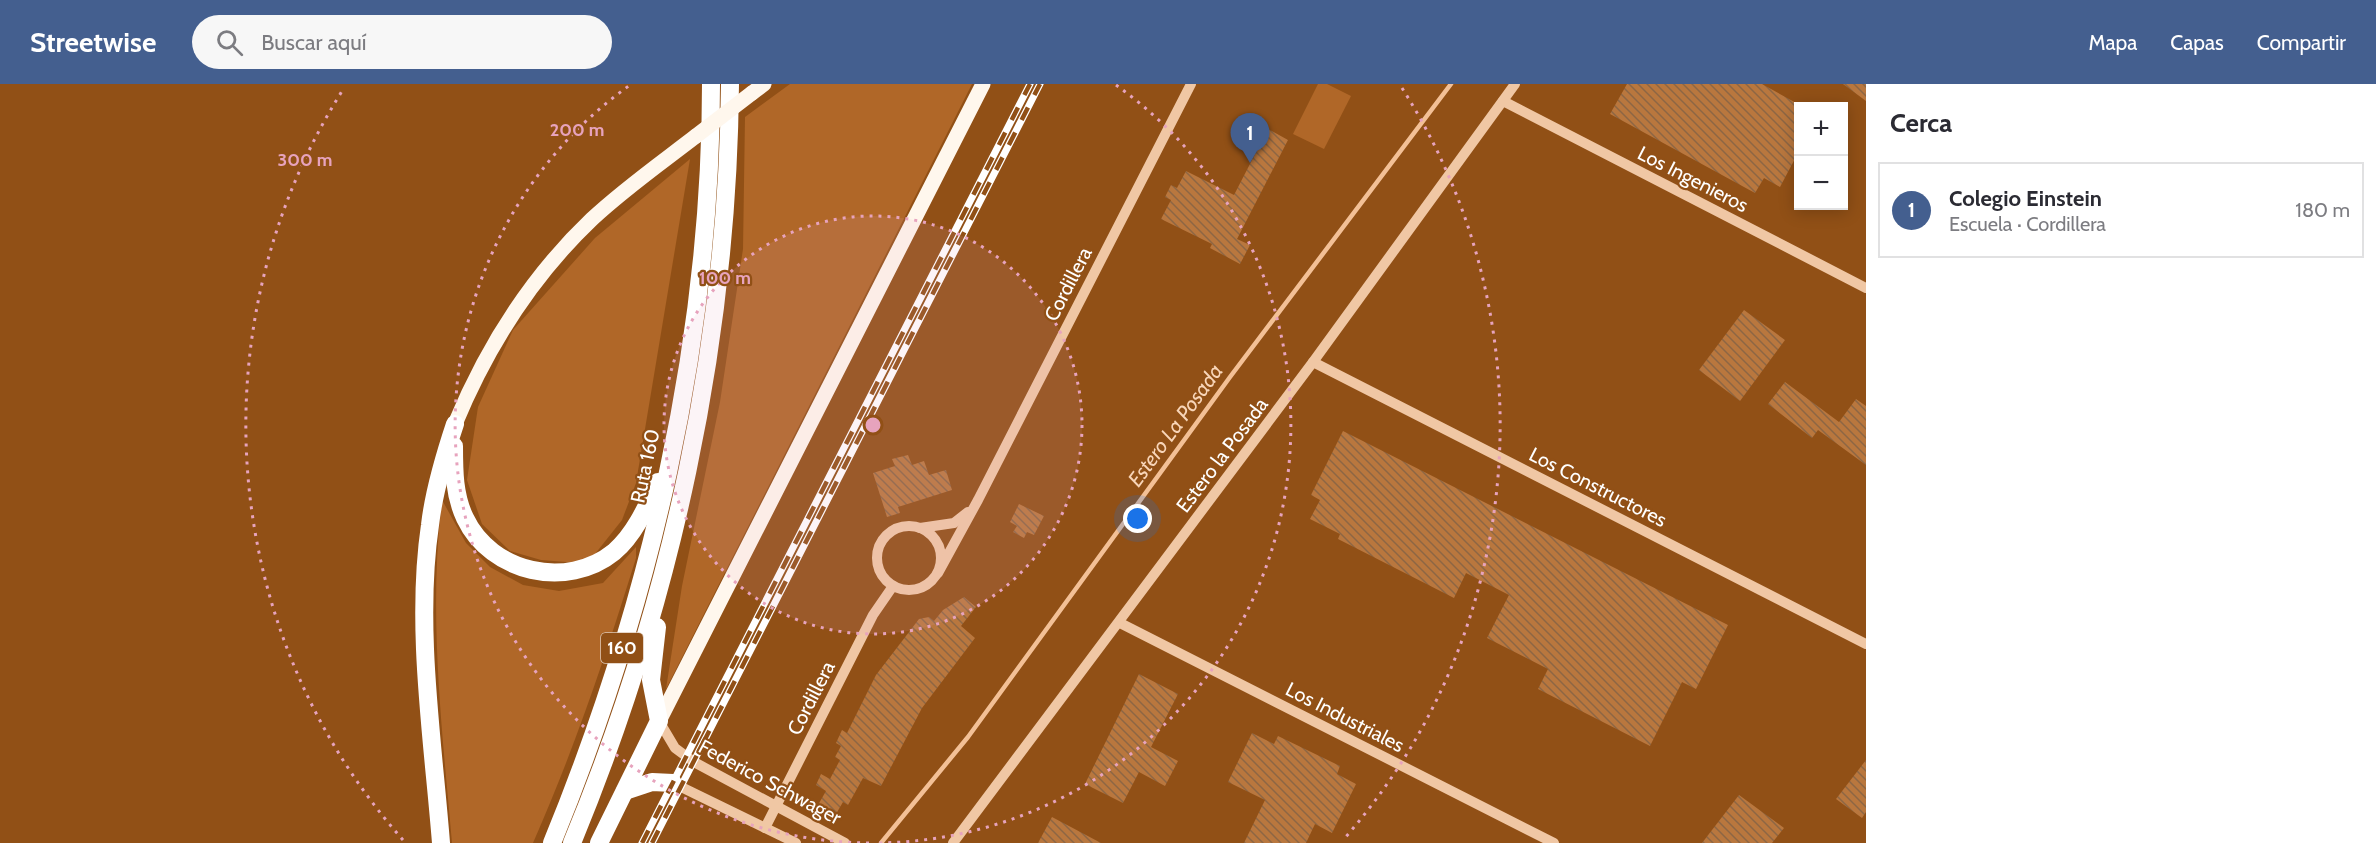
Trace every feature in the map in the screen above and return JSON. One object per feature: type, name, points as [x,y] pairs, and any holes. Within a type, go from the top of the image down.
[{"type":"highway","name":"Ruta 160","points":[[552,843],[590,746],[627,632],[648,555],[672,447],[700,263],[709,155],[711,84]]},
{"type":"highway","name":"160","points":[[572,843],[625,700],[662,575],[692,447],[710,341],[723,223],[730,84]]},
{"type":"highway","points":[[455,424],[454,482],[460,506],[472,531],[490,550],[512,564],[550,573],[587,567],[607,557],[625,541],[653,493],[672,447]]},
{"type":"highway","points":[[441,843],[426,642],[425,584],[433,502],[455,424]]},
{"type":"highway","points":[[598,843],[659,721],[651,680],[662,575]]},
{"type":"highway","points":[[625,790],[652,782],[673,783]]},
{"type":"main road","points":[[659,721],[983,84]]},
{"type":"main road","points":[[455,424],[492,348],[521,302],[555,258],[612,201],[758,88]]},
{"type":"street","name":"Cordillera","points":[[978,500],[963,518],[954,523],[920,528],[899,528],[890,532],[878,549],[879,570],[893,586],[913,590],[923,588],[938,573],[978,500],[1191,84]]},
{"type":"street","name":"Estero la Posada","points":[[952,843],[1120,623],[1515,84]]},
{"type":"street","name":"Los Ingenieros","points":[[1503,101],[1866,288]]},
{"type":"street","name":"Los Constructores","points":[[1313,362],[1866,644]]},
{"type":"street","points":[[920,528],[937,542],[941,552],[938,573]]},
{"type":"street","name":"Cordillera","points":[[765,828],[873,615],[893,586]]},
{"type":"street","name":"Los Industriales","points":[[1120,623],[1554,843]]},
{"type":"street","name":"Federico Schwager","points":[[659,721],[669,740],[682,754],[846,843]]},
{"type":"street","points":[[673,783],[796,843]]},
{"type":"shaded area","points":[[790,84],[972,84],[666,689],[682,586],[720,402],[743,249],[745,117]]},
{"type":"shaded area","points":[[1318,84],[1327,84],[1351,96],[1324,149],[1293,134]]},
{"type":"shaded area","points":[[690,159],[636,483],[622,520],[595,554],[579,563],[541,560],[510,551],[482,524],[467,480],[478,407],[513,330],[595,238]]},
{"type":"shaded area","points":[[442,500],[466,543],[490,567],[523,585],[559,591],[603,583],[636,547],[636,558],[589,702],[533,843],[452,843],[436,628],[438,543]]},
{"type":"building","points":[[1627,84],[1762,84],[1794,102],[1794,161],[1780,187],[1764,178],[1755,193],[1610,114]]},
{"type":"building","points":[[1843,84],[1866,84],[1866,101]]},
{"type":"building","points":[[1268,129],[1288,140],[1237,239],[1250,245],[1240,264],[1210,248],[1212,244],[1161,219],[1171,200],[1165,197],[1171,185],[1177,188],[1186,171],[1234,195]]},
{"type":"building","points":[[1744,310],[1785,340],[1740,401],[1699,370]]},
{"type":"building","points":[[1785,382],[1839,422],[1856,399],[1866,406],[1866,465],[1818,430],[1812,438],[1768,404]]},
{"type":"building","points":[[1343,431],[1728,625],[1696,689],[1682,682],[1650,746],[1538,689],[1548,669],[1487,638],[1509,595],[1466,573],[1454,598],[1338,539],[1340,534],[1310,519],[1320,500],[1311,495]]},
{"type":"building","points":[[908,455],[912,465],[924,461],[929,475],[946,470],[952,490],[898,507],[900,513],[887,517],[873,473],[895,466],[892,459]]},
{"type":"building","points":[[1019,504],[1044,516],[1034,535],[1027,532],[1024,538],[1013,532],[1017,526],[1010,522]]},
{"type":"building","points":[[964,597],[976,607],[961,626],[975,638],[922,708],[881,786],[863,778],[848,805],[843,802],[836,814],[818,805],[826,791],[816,785],[821,774],[830,779],[840,760],[835,757],[841,746],[836,743],[842,730],[847,733],[876,675],[919,619],[929,617],[934,621],[943,610]]},
{"type":"building","points":[[1139,674],[1178,694],[1151,747],[1178,761],[1165,786],[1139,772],[1123,803],[1085,784]]},
{"type":"building","points":[[1252,733],[1274,744],[1278,736],[1340,766],[1337,774],[1356,784],[1332,833],[1315,824],[1306,843],[1244,843],[1265,800],[1228,782]]},
{"type":"building","points":[[1866,760],[1866,812],[1862,818],[1836,799]]},
{"type":"building","points":[[1739,795],[1784,828],[1772,843],[1702,843]]},
{"type":"building","points":[[1052,817],[1101,843],[1038,843]]},
{"type":"waterway","name":"Estero La Posada","points":[[881,843],[968,737],[1230,377],[1451,84]]},
{"type":"railway","points":[[642,843],[1030,84]]},
{"type":"railway","points":[[652,843],[1040,84]]},
{"type":"place","name":"Colegio Einstein","points":[[1250,163]]}]
